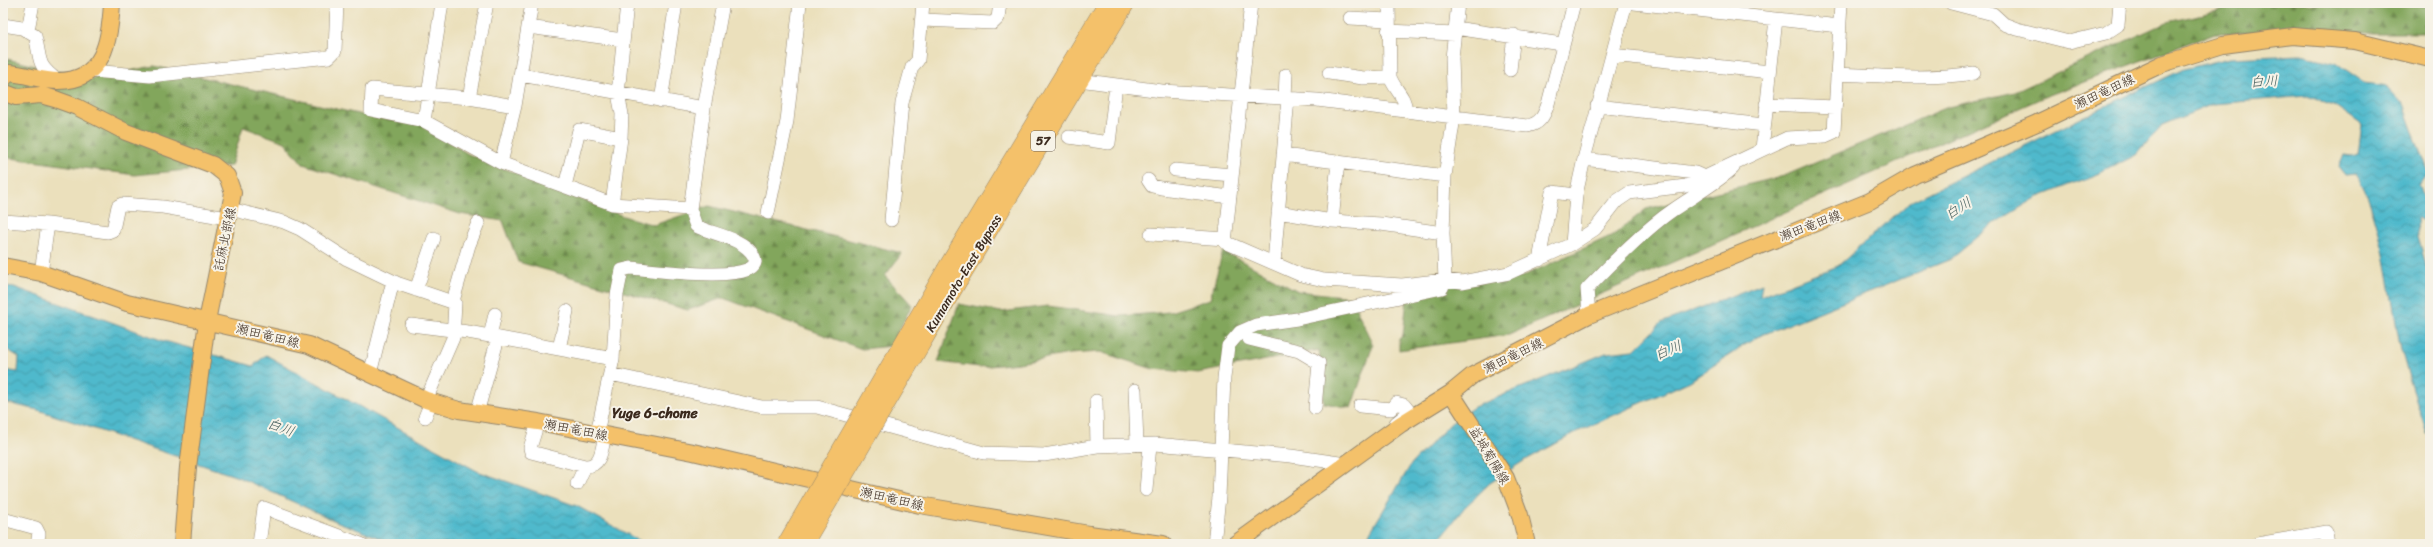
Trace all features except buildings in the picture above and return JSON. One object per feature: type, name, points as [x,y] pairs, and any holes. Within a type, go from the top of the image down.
[{"type":"highway","points":[[953,274],[988,187],[1097,3]]},
{"type":"highway","name":"Kumamoto-East Bypass","points":[[803,544],[953,274],[1108,3]]},
{"type":"highway","name":"Kumamoto-East Bypass","points":[[787,544],[953,274],[1079,80],[1124,3]]},
{"type":"main road","points":[[3,79],[9,73],[18,73],[30,78],[58,81],[82,77],[92,71],[106,44],[112,3]]},
{"type":"main road","name":"瀬田竜田線","points":[[1235,544],[1344,464],[1401,424],[1451,393],[1473,375],[1589,315],[1870,202],[1915,175],[2037,123],[2162,64],[2223,45],[2293,36],[2355,41],[2427,57]]},
{"type":"main road","name":"託麻北部線","points":[[3,92],[16,97],[34,95],[55,99],[77,107],[126,132],[212,165],[223,172],[231,181],[233,193],[205,342],[188,468],[182,544]]},
{"type":"main road","name":"瀬田竜田線","points":[[3,266],[41,273],[127,303],[309,345],[428,401],[478,413],[538,422],[700,453],[920,506],[1088,539],[1163,544]]},
{"type":"main road","name":"益城菊陽線","points":[[1451,393],[1506,478],[1520,515],[1527,544]]},
{"type":"street","points":[[28,30],[33,3]]},
{"type":"street","points":[[92,71],[150,76],[329,57],[335,51],[337,3]]},
{"type":"street","points":[[424,121],[442,3]]},
{"type":"street","points":[[469,98],[487,3]]},
{"type":"street","points":[[501,163],[515,106],[532,3]]},
{"type":"street","points":[[612,204],[621,138],[622,114],[618,94],[627,3]]},
{"type":"street","points":[[661,101],[676,3]]},
{"type":"street","points":[[538,422],[530,448],[531,452],[585,466],[593,466],[597,463],[613,359],[617,296],[622,270],[632,268],[702,274],[744,272],[753,266],[755,262],[753,254],[740,244],[719,234],[696,226],[690,209],[704,108],[723,3]]},
{"type":"street","points":[[768,213],[787,121],[800,3]]},
{"type":"street","points":[[891,220],[902,102],[912,67],[918,60],[923,20],[923,3]]},
{"type":"street","points":[[923,20],[993,23],[998,18],[1000,3]]},
{"type":"street","points":[[1250,3],[1225,242],[1301,275],[1324,280],[1402,285],[1446,280],[1462,282],[1508,273],[1540,260],[1572,244],[1595,229],[1617,201],[1629,193],[1686,186],[1787,138],[1825,136],[1834,132],[1841,3]]},
{"type":"street","points":[[1389,3],[1388,26],[1390,77],[1392,84],[1405,99],[1406,111]]},
{"type":"street","points":[[1214,544],[1222,449],[1224,378],[1228,346],[1240,332],[1256,325],[1297,319],[1442,288],[1446,280],[1443,233],[1445,176],[1454,117],[1452,58],[1458,3]]},
{"type":"street","points":[[1079,80],[1116,85],[1241,96],[1286,98],[1406,111],[1520,127],[1536,124],[1542,118],[1548,104],[1562,44],[1574,3]]},
{"type":"street","points":[[1572,244],[1576,195],[1584,159],[1597,106],[1626,3]]},
{"type":"street","points":[[1634,3],[1839,26]]},
{"type":"street","points":[[1952,3],[1994,8],[2004,24],[2017,29],[2069,42],[2106,33],[2118,25],[2120,3]]},
{"type":"street","points":[[1350,18],[1388,26],[1514,35],[1562,44]]},
{"type":"street","points":[[1762,150],[1776,19]]},
{"type":"street","points":[[3,24],[28,30],[35,36],[38,61],[45,71],[58,81]]},
{"type":"street","points":[[528,27],[623,40]]},
{"type":"street","points":[[1510,70],[1514,35]]},
{"type":"street","points":[[1612,55],[1770,72]]},
{"type":"street","points":[[1329,73],[1363,78],[1390,77]]},
{"type":"street","points":[[1837,74],[1941,78],[1974,73]]},
{"type":"street","points":[[521,75],[618,94],[704,108]]},
{"type":"street","points":[[1274,263],[1283,155],[1286,75]]},
{"type":"street","points":[[1068,137],[1109,143],[1116,85]]},
{"type":"street","points":[[515,106],[428,93],[372,89],[371,110],[424,121],[501,163],[612,204],[690,209]]},
{"type":"street","points":[[1766,104],[1835,107]]},
{"type":"street","points":[[1597,106],[1764,125]]},
{"type":"street","points":[[565,186],[579,130],[621,138]]},
{"type":"street","points":[[1283,155],[1445,176]]},
{"type":"street","points":[[1589,315],[1587,289],[1595,280],[1656,224],[1714,184],[1745,158]]},
{"type":"street","points":[[1584,159],[1695,173],[1704,177]]},
{"type":"street","points":[[1332,221],[1338,162]]},
{"type":"street","points":[[1175,170],[1232,175]]},
{"type":"street","points":[[1148,180],[1152,186],[1161,188],[1230,197]]},
{"type":"street","points":[[1540,260],[1552,192],[1576,195]]},
{"type":"street","points":[[3,221],[48,224],[108,232],[113,230],[118,206],[122,204],[228,214],[284,222],[300,229],[347,259],[393,281],[453,302],[457,306],[453,338],[428,401],[425,417]]},
{"type":"street","points":[[1278,212],[1332,221],[1381,224],[1443,233]]},
{"type":"street","points":[[453,302],[469,245],[478,223]]},
{"type":"street","points":[[41,273],[48,224]]},
{"type":"street","points":[[1151,234],[1225,239]]},
{"type":"street","points":[[416,290],[434,238]]},
{"type":"street","points":[[370,374],[393,281]]},
{"type":"street","points":[[559,349],[567,312]]},
{"type":"street","points":[[478,413],[494,337],[495,314]]},
{"type":"street","points":[[411,325],[494,337],[613,359]]},
{"type":"street","points":[[1245,330],[1249,339],[1299,352],[1319,363],[1315,408]]},
{"type":"street","points":[[610,374],[762,406],[817,407],[984,453],[1044,454],[1097,446],[1143,445],[1222,449],[1292,456],[1344,464]]},
{"type":"street","points":[[1135,390],[1143,445],[1146,490]]},
{"type":"street","points":[[1096,401],[1097,446]]},
{"type":"street","points":[[1326,475],[1344,464],[1407,414],[1408,410],[1404,405],[1396,403],[1391,409],[1360,406]]},
{"type":"street","points":[[577,484],[585,466]]},
{"type":"street","points":[[260,544],[264,508],[361,544]]},
{"type":"street","points":[[3,520],[36,528],[39,534],[37,544]]},
{"type":"street","points":[[2256,544],[2326,532],[2328,544]]},
{"type":"green space","points":[[2255,3],[2430,3],[2430,33],[2215,33],[2044,97],[1509,335],[1399,350],[1399,339],[1403,335],[1408,290],[1519,278],[1615,234],[1646,209],[1784,176],[1948,107],[2015,92],[2167,22]]},
{"type":"green space","points":[[3,58],[89,79],[154,66],[375,118],[423,125],[468,154],[623,216],[654,225],[709,206],[902,253],[885,276],[912,305],[891,346],[862,349],[723,298],[688,310],[518,262],[503,221],[460,214],[303,164],[285,142],[243,127],[231,166],[135,175],[3,157]]},
{"type":"green space","points":[[1223,251],[1298,291],[1351,297],[1373,345],[1351,408],[1324,403],[1319,350],[1198,373],[1153,369],[1100,352],[1070,354],[1019,363],[979,367],[938,362],[959,304],[1001,312],[1048,306],[1120,316],[1170,312],[1210,299]]},
{"type":"water","name":"白川","points":[[2301,55],[2336,63],[2365,83],[2387,86],[2402,102],[2428,173],[2419,185],[2430,214],[2430,226],[2417,217],[2418,237],[2430,279],[2430,435],[2427,433],[2401,349],[2385,258],[2373,212],[2365,191],[2355,174],[2345,175],[2339,167],[2344,155],[2352,156],[2358,154],[2362,125],[2334,105],[2307,96],[2213,104],[2162,125],[2136,155],[2098,174],[2036,198],[1995,223],[1951,259],[1757,337],[1690,381],[1579,431],[1522,462],[1490,483],[1464,508],[1436,544],[1363,544],[1412,463],[1450,424],[1474,407],[1606,353],[1634,350],[1661,323],[1762,284],[1760,296],[1838,266],[1910,202],[2184,69],[2230,58]]},
{"type":"water","name":"白川","points":[[3,286],[14,287],[161,340],[253,366],[266,355],[477,471],[577,506],[645,544],[394,544],[338,522],[238,477],[38,410],[3,402],[3,370],[18,372],[19,357],[3,347]]},
{"type":"district","name":"Yuge 6-chome","points":[[655,413]]}]
